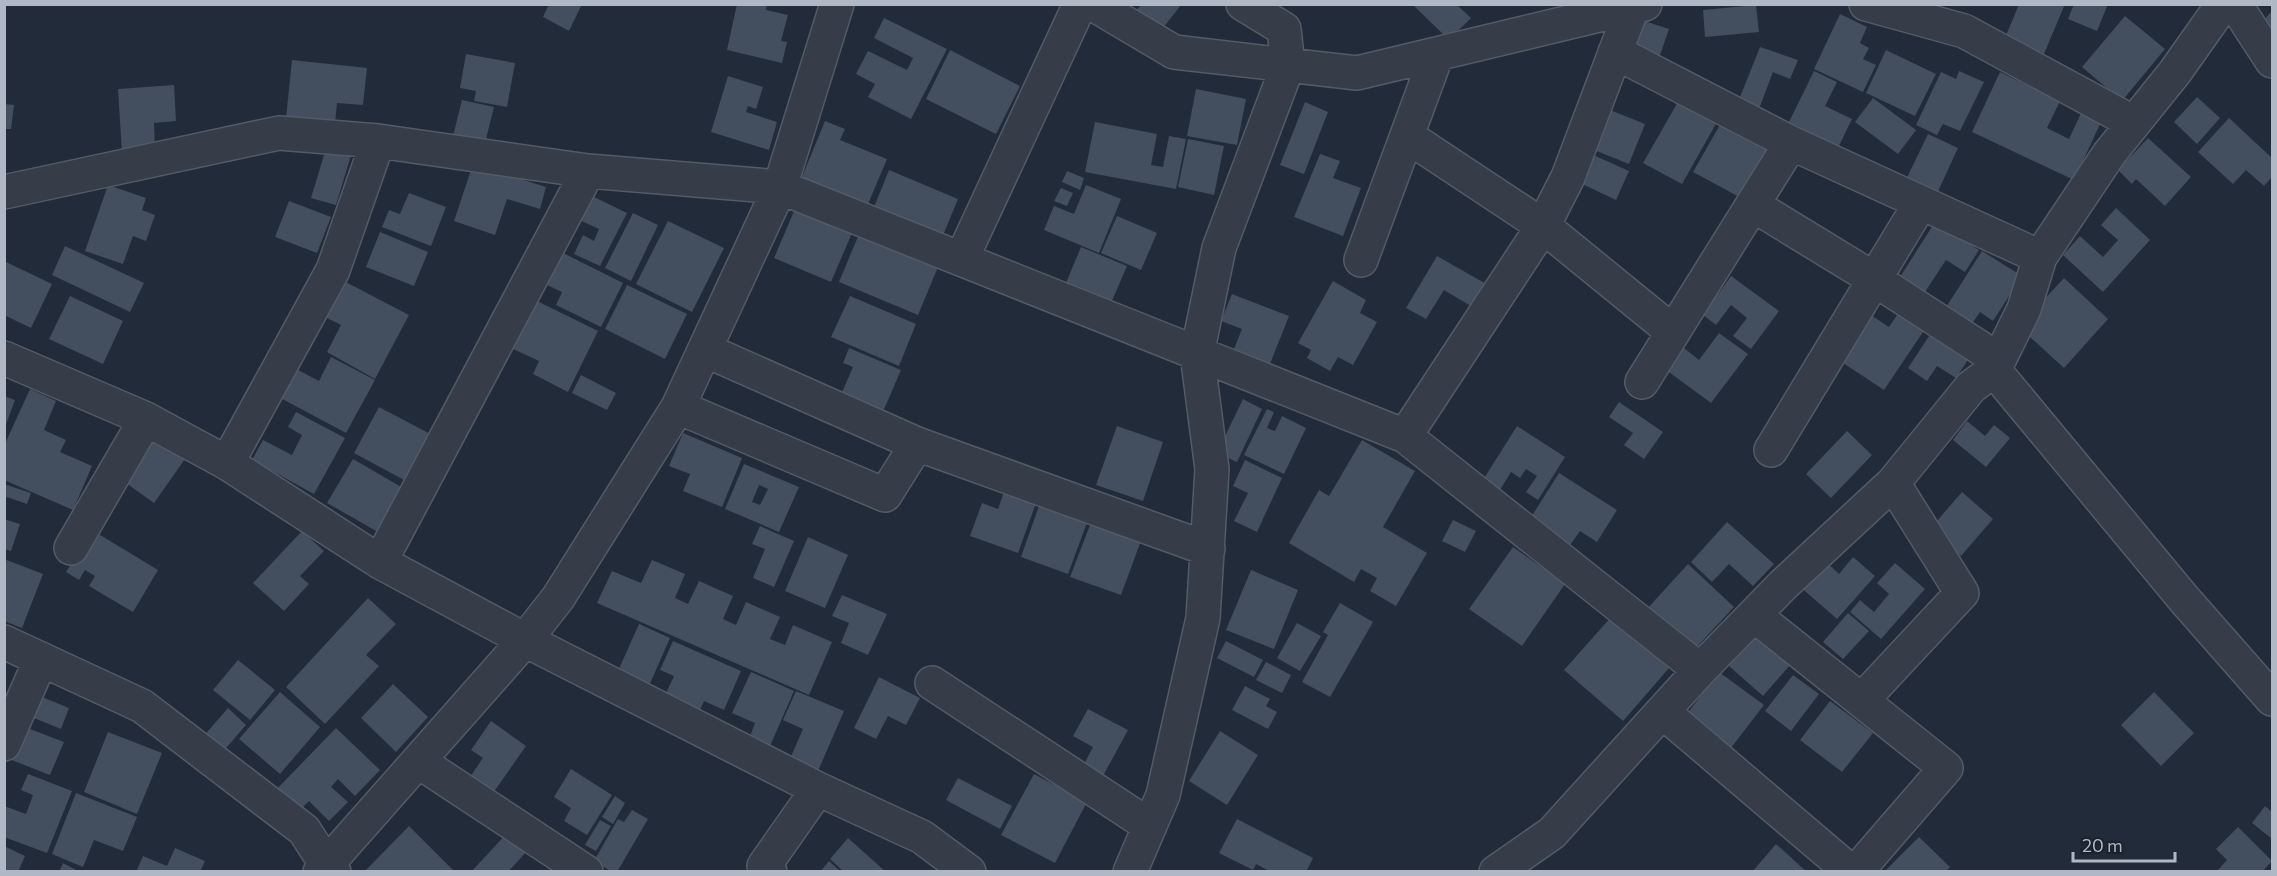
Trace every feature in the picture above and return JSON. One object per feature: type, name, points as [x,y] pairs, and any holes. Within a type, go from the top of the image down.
[{"type":"street","points":[[4,642],[142,706],[304,830],[327,869],[418,761],[525,640],[558,598],[678,407],[780,187],[837,4]]},
{"type":"street","points":[[962,258],[1080,4]]},
{"type":"street","points":[[1093,4],[1174,52],[1358,73],[1638,6]]},
{"type":"street","points":[[1130,872],[1163,795],[1203,618],[1212,469],[1197,354],[1219,248],[1288,65],[1284,29],[1243,4]]},
{"type":"street","points":[[1866,4],[1964,31],[2134,123]]},
{"type":"street","points":[[1496,872],[1552,833],[1700,670],[1754,615],[1893,483],[1971,387],[1997,365],[2024,309],[2040,257],[2109,154],[2175,72],[2223,4]]},
{"type":"street","points":[[2235,4],[2272,61]]},
{"type":"street","points":[[1405,436],[1543,226],[1568,177],[1615,52],[1638,6]]},
{"type":"street","points":[[1615,52],[1791,143],[2040,257]]},
{"type":"street","points":[[1361,260],[1437,54]]},
{"type":"street","points":[[4,192],[279,133],[378,141],[588,171],[780,187],[1405,436],[1700,670]]},
{"type":"street","points":[[1407,136],[1543,226],[1673,332]]},
{"type":"street","points":[[226,463],[333,270],[378,141]]},
{"type":"street","points":[[1642,382],[1791,143]]},
{"type":"street","points":[[380,562],[588,171]]},
{"type":"street","points":[[1771,450],[1920,204]]},
{"type":"street","points":[[1753,205],[1874,279],[1997,365],[2184,599],[2272,699]]},
{"type":"street","points":[[705,350],[917,444],[1208,549]]},
{"type":"street","points":[[4,358],[146,419],[226,463],[380,562],[525,640],[818,789],[922,837],[969,872]]},
{"type":"street","points":[[678,407],[885,495],[917,444]]},
{"type":"street","points":[[71,548],[146,419]]},
{"type":"street","points":[[1862,700],[1962,593],[1893,483]]},
{"type":"street","points":[[1754,615],[1946,768],[1857,872]]},
{"type":"street","points":[[4,744],[41,659]]},
{"type":"street","points":[[932,683],[1150,826]]},
{"type":"street","points":[[1663,712],[1851,872]]},
{"type":"street","points":[[418,761],[586,872]]},
{"type":"street","points":[[770,872],[764,866],[818,789]]},
{"type":"building","points":[[549,4],[582,4],[569,31],[543,17]]},
{"type":"building","points":[[737,4],[767,4],[766,10],[788,15],[781,41],[787,42],[782,63],[727,50]]},
{"type":"building","points":[[2019,4],[2065,4],[2044,54],[2005,38]]},
{"type":"building","points":[[2074,4],[2108,4],[2097,31],[2068,19]]},
{"type":"building","points":[[1141,5],[1181,5],[1159,33],[1134,13]]},
{"type":"building","points":[[1413,5],[1457,5],[1471,18],[1449,40]]},
{"type":"building","points":[[1756,5],[1759,32],[1705,37],[1703,10]]},
{"type":"building","points":[[2272,11],[2272,40],[2258,26]]},
{"type":"building","points":[[1840,14],[1867,27],[1860,43],[1869,48],[1863,59],[1876,65],[1863,92],[1814,69]]},
{"type":"building","points":[[2125,16],[2165,49],[2122,101],[2082,67]]},
{"type":"building","points":[[884,18],[947,49],[911,119],[868,97],[875,84],[856,74],[868,51],[907,70],[913,58],[874,38]]},
{"type":"building","points":[[1635,18],[1669,29],[1659,58],[1626,47]]},
{"type":"building","points":[[1760,47],[1798,60],[1790,79],[1773,72],[1759,109],[1738,102]]},
{"type":"building","points":[[950,50],[1020,86],[996,134],[926,99]]},
{"type":"building","points":[[1886,50],[1936,74],[1915,116],[1866,93]]},
{"type":"building","points":[[466,54],[515,63],[507,107],[474,101],[476,91],[460,88]]},
{"type":"building","points":[[292,60],[367,68],[363,105],[337,103],[335,123],[286,118]]},
{"type":"building","points":[[1814,71],[1837,82],[1825,106],[1852,119],[1836,152],[1786,128]]},
{"type":"building","points":[[1959,71],[1984,82],[1960,131],[1943,124],[1937,135],[1916,125],[1941,72],[1956,79]]},
{"type":"building","points":[[2000,72],[2060,101],[2047,128],[2069,139],[2082,111],[2102,120],[2074,180],[1972,132]]},
{"type":"building","points":[[728,76],[763,87],[756,109],[748,106],[746,112],[777,122],[769,150],[711,132]]},
{"type":"building","points":[[174,85],[176,121],[154,123],[155,151],[122,153],[118,89]]},
{"type":"building","points":[[1196,89],[1246,99],[1237,145],[1187,136]]},
{"type":"building","points":[[2197,97],[2220,118],[2197,144],[2174,122]]},
{"type":"building","points":[[1873,98],[1916,130],[1898,154],[1855,122]]},
{"type":"building","points":[[462,100],[494,107],[485,143],[453,136]]},
{"type":"building","points":[[1679,100],[1717,122],[1682,184],[1643,163]]},
{"type":"building","points":[[1305,102],[1328,112],[1304,174],[1280,165]]},
{"type":"building","points":[[4,104],[14,105],[11,129],[4,129]]},
{"type":"building","points":[[1605,108],[1645,124],[1629,164],[1589,148]]},
{"type":"building","points":[[2229,118],[2272,158],[2272,177],[2264,186],[2246,170],[2233,184],[2198,152]]},
{"type":"building","points":[[825,121],[845,129],[840,140],[887,159],[863,216],[797,189]]},
{"type":"building","points":[[1095,122],[1157,134],[1151,165],[1163,167],[1169,136],[1186,139],[1176,189],[1085,172]]},
{"type":"building","points":[[1721,123],[1770,151],[1743,199],[1693,172]]},
{"type":"building","points":[[1928,134],[1958,148],[1934,200],[1903,186]]},
{"type":"building","points":[[2148,138],[2191,177],[2165,206],[2136,179],[2132,184],[2118,170]]},
{"type":"building","points":[[1188,139],[1224,146],[1214,195],[1178,187]]},
{"type":"building","points":[[327,145],[352,152],[336,205],[311,198]]},
{"type":"building","points":[[1320,154],[1340,161],[1333,178],[1361,188],[1343,236],[1294,217]]},
{"type":"building","points":[[1591,154],[1629,171],[1616,200],[1578,182]]},
{"type":"building","points":[[473,164],[546,187],[540,209],[507,199],[495,235],[454,221]]},
{"type":"building","points":[[889,170],[958,199],[939,245],[870,217]]},
{"type":"building","points":[[1067,171],[1084,178],[1080,190],[1062,182]]},
{"type":"building","points":[[108,185],[146,198],[142,210],[155,215],[146,241],[133,236],[123,264],[85,251]]},
{"type":"building","points":[[1086,185],[1121,199],[1099,253],[1044,230],[1054,206],[1074,214]]},
{"type":"building","points":[[1061,188],[1073,193],[1067,206],[1054,201]]},
{"type":"building","points":[[409,193],[446,207],[431,246],[382,227],[389,210],[400,214]]},
{"type":"building","points":[[588,194],[627,213],[600,266],[574,254],[583,235],[594,241],[599,229],[575,218]]},
{"type":"building","points":[[289,201],[331,217],[317,253],[275,237]]},
{"type":"building","points":[[798,202],[855,226],[831,282],[774,258]]},
{"type":"building","points":[[2116,208],[2150,240],[2103,292],[2063,255],[2080,236],[2103,257],[2118,240],[2101,225]]},
{"type":"building","points":[[633,213],[658,225],[631,281],[605,268]]},
{"type":"building","points":[[1117,216],[1157,233],[1141,270],[1101,253]]},
{"type":"building","points":[[668,221],[724,248],[692,312],[636,284]]},
{"type":"building","points":[[1935,222],[1979,250],[1965,272],[1946,260],[1925,292],[1900,277]]},
{"type":"building","points":[[862,227],[941,260],[918,315],[839,282]]},
{"type":"building","points":[[380,232],[428,252],[414,286],[366,267]]},
{"type":"building","points":[[65,246],[144,283],[130,312],[52,275]]},
{"type":"building","points":[[1081,247],[1127,266],[1108,310],[1063,290]]},
{"type":"building","points":[[559,251],[623,283],[601,327],[556,305],[562,292],[543,283]]},
{"type":"building","points":[[1982,251],[2022,276],[1993,321],[1980,312],[1969,328],[1943,312]]},
{"type":"building","points":[[1437,256],[1488,285],[1474,308],[1444,290],[1426,319],[1406,308]]},
{"type":"building","points":[[4,261],[52,284],[31,328],[4,315]]},
{"type":"building","points":[[1731,276],[1779,311],[1751,349],[1733,336],[1747,318],[1731,305],[1716,325],[1703,315]]},
{"type":"building","points":[[338,278],[409,315],[375,379],[327,352],[341,325],[319,314]]},
{"type":"building","points":[[2064,278],[2108,319],[2064,368],[2019,327]]},
{"type":"building","points":[[1333,281],[1366,300],[1360,313],[1377,322],[1353,365],[1338,357],[1330,371],[1307,358],[1311,350],[1298,343]]},
{"type":"building","points":[[627,285],[687,314],[665,359],[605,329]]},
{"type":"building","points":[[1232,294],[1289,316],[1268,369],[1232,354],[1242,329],[1221,321]]},
{"type":"building","points":[[70,296],[123,321],[103,364],[49,339]]},
{"type":"building","points":[[850,296],[916,324],[899,366],[831,337]]},
{"type":"building","points":[[535,300],[598,331],[568,392],[533,374],[539,361],[511,348]]},
{"type":"building","points":[[1903,306],[1929,323],[1884,390],[1837,359],[1868,313],[1889,327]]},
{"type":"building","points":[[1935,327],[1973,352],[1956,378],[1937,366],[1927,381],[1908,368]]},
{"type":"building","points":[[1719,333],[1748,354],[1711,403],[1662,367],[1679,344],[1699,360]]},
{"type":"building","points":[[849,348],[901,370],[882,414],[840,397],[853,367],[843,363]]},
{"type":"building","points":[[331,357],[375,380],[346,433],[273,394],[289,365],[319,381]]},
{"type":"building","points":[[581,375],[616,393],[607,410],[572,393]]},
{"type":"building","points":[[30,389],[56,401],[44,430],[66,440],[60,452],[92,466],[73,510],[4,480],[4,446]]},
{"type":"building","points":[[4,396],[15,400],[5,427],[4,427]]},
{"type":"building","points":[[1243,399],[1262,409],[1237,462],[1217,453]]},
{"type":"building","points":[[1619,402],[1663,432],[1644,459],[1624,445],[1633,433],[1609,417]]},
{"type":"building","points":[[379,407],[440,439],[415,486],[354,453]]},
{"type":"building","points":[[1267,409],[1274,412],[1267,428],[1275,431],[1282,416],[1306,428],[1284,474],[1244,455]]},
{"type":"building","points":[[296,412],[345,438],[314,494],[252,460],[263,440],[292,455],[302,435],[288,427]]},
{"type":"building","points":[[1967,421],[1985,436],[1994,425],[2010,438],[1986,467],[1953,440]]},
{"type":"building","points":[[1117,426],[1163,442],[1143,501],[1096,485]]},
{"type":"building","points":[[1517,426],[1565,457],[1538,500],[1526,492],[1537,476],[1526,469],[1520,478],[1511,472],[1500,490],[1483,480]]},
{"type":"building","points":[[1847,431],[1872,455],[1831,498],[1806,474]]},
{"type":"building","points":[[683,433],[742,458],[722,507],[683,491],[690,474],[669,466]]},
{"type":"building","points":[[150,434],[185,459],[154,503],[119,478]]},
{"type":"building","points":[[1362,440],[1415,471],[1383,527],[1427,553],[1396,606],[1370,591],[1377,578],[1361,569],[1354,582],[1289,543],[1319,490],[1329,496]]},
{"type":"building","points":[[353,459],[410,492],[385,536],[327,503]]},
{"type":"building","points":[[1245,460],[1282,478],[1257,532],[1234,521],[1248,493],[1233,486]]},
{"type":"building","points":[[744,464],[799,487],[779,532],[725,509]],"holes":[[[759,485],[768,489],[760,505],[752,502]]]},
{"type":"building","points":[[1559,473],[1617,510],[1597,542],[1580,531],[1568,548],[1528,522]]},
{"type":"building","points":[[4,484],[31,493],[27,504],[7,497],[4,503]]},
{"type":"building","points":[[1004,492],[1036,503],[1018,553],[970,536],[982,503],[998,509]]},
{"type":"building","points":[[1962,492],[1993,519],[1961,556],[1930,529]]},
{"type":"building","points":[[1040,503],[1088,520],[1068,574],[1021,557]]},
{"type":"building","points":[[4,519],[20,524],[11,551],[4,549]]},
{"type":"building","points":[[1092,520],[1142,538],[1121,595],[1070,577]]},
{"type":"building","points":[[1453,520],[1476,531],[1465,552],[1442,541]]},
{"type":"building","points":[[1727,522],[1774,564],[1753,586],[1729,564],[1712,582],[1691,562]]},
{"type":"building","points":[[760,526],[794,541],[774,587],[753,578],[765,549],[752,544]]},
{"type":"building","points":[[92,530],[158,570],[133,612],[89,586],[95,576],[85,570],[79,580],[66,572]]},
{"type":"building","points":[[302,531],[324,551],[300,576],[309,584],[284,611],[253,583]]},
{"type":"building","points":[[808,537],[848,555],[825,608],[785,591]]},
{"type":"building","points":[[1513,547],[1565,584],[1522,646],[1469,609]]},
{"type":"building","points":[[1853,557],[1875,576],[1837,619],[1798,585],[1822,558],[1839,574]]},
{"type":"building","points":[[4,559],[43,574],[22,628],[4,621]]},
{"type":"building","points":[[652,560],[685,574],[675,598],[688,604],[699,581],[733,596],[723,619],[736,625],[746,602],[780,617],[770,639],[785,645],[793,625],[832,642],[809,695],[597,603],[612,571],[641,583]]},
{"type":"building","points":[[1895,563],[1925,589],[1881,639],[1850,612],[1860,600],[1874,612],[1889,594],[1877,583]]},
{"type":"building","points":[[1688,564],[1734,607],[1692,652],[1646,610]]},
{"type":"building","points":[[1251,570],[1298,590],[1274,649],[1226,630]]},
{"type":"building","points":[[842,595],[887,614],[868,655],[841,643],[849,623],[832,616]]},
{"type":"building","points":[[368,598],[396,624],[366,655],[379,666],[325,724],[286,687]]},
{"type":"building","points":[[1340,603],[1373,622],[1330,697],[1302,682],[1328,635],[1323,632]]},
{"type":"building","points":[[1848,613],[1869,631],[1843,659],[1823,642]]},
{"type":"building","points":[[1612,616],[1670,667],[1623,721],[1564,670]]},
{"type":"building","points":[[1297,623],[1321,636],[1300,671],[1277,658]]},
{"type":"building","points":[[639,624],[670,638],[645,695],[613,682]]},
{"type":"building","points":[[1757,634],[1791,664],[1763,696],[1729,666]]},
{"type":"building","points":[[673,641],[741,671],[724,710],[704,701],[696,719],[661,704],[674,676],[660,670]]},
{"type":"building","points":[[1226,641],[1263,660],[1254,677],[1217,658]]},
{"type":"building","points":[[238,660],[275,690],[250,720],[213,690]]},
{"type":"building","points":[[1266,662],[1291,675],[1282,693],[1256,680]]},
{"type":"building","points":[[751,672],[794,691],[767,753],[747,744],[755,723],[732,713]]},
{"type":"building","points":[[1719,672],[1764,705],[1727,753],[1683,719]]},
{"type":"building","points":[[1793,675],[1819,694],[1791,731],[1765,711]]},
{"type":"building","points":[[879,677],[920,698],[906,725],[888,716],[876,739],[854,728]]},
{"type":"building","points":[[393,684],[428,717],[396,752],[361,718]]},
{"type":"building","points":[[1245,686],[1270,699],[1266,706],[1277,712],[1268,729],[1232,710]]},
{"type":"building","points":[[796,691],[844,711],[815,778],[787,766],[803,729],[783,720]]},
{"type":"building","points":[[280,692],[320,727],[280,774],[239,739]]},
{"type":"building","points":[[2154,692],[2194,733],[2161,766],[2121,725]]},
{"type":"building","points":[[37,695],[69,708],[61,729],[29,716]]},
{"type":"building","points":[[1830,701],[1873,733],[1842,772],[1800,740]]},
{"type":"building","points":[[228,708],[246,725],[221,754],[202,738]]},
{"type":"building","points":[[1088,709],[1128,730],[1103,776],[1083,766],[1093,747],[1073,736]]},
{"type":"building","points":[[491,721],[526,746],[491,796],[468,780],[483,758],[471,750]]},
{"type":"building","points":[[22,726],[64,742],[50,775],[9,759]]},
{"type":"building","points":[[336,728],[380,770],[355,796],[338,779],[331,787],[348,802],[329,821],[309,801],[293,817],[271,795]]},
{"type":"building","points":[[1220,731],[1258,755],[1227,805],[1189,781]]},
{"type":"building","points":[[108,732],[162,753],[137,814],[84,792]]},
{"type":"building","points":[[571,769],[612,795],[587,835],[564,821],[571,808],[554,797]]},
{"type":"building","points":[[28,774],[72,791],[47,853],[4,837],[4,806],[26,814],[33,795],[21,790]]},
{"type":"building","points":[[1034,774],[1087,802],[1055,863],[1001,835]]},
{"type":"building","points":[[958,778],[1012,806],[1000,829],[946,800]]},
{"type":"building","points":[[76,793],[137,817],[123,851],[94,840],[83,867],[52,854]]},
{"type":"building","points":[[615,796],[625,803],[613,824],[602,817]]},
{"type":"building","points":[[2265,806],[2272,812],[2272,839],[2252,823]]},
{"type":"building","points":[[632,810],[648,819],[617,872],[612,872],[594,861],[618,819],[624,822]]},
{"type":"building","points":[[1237,819],[1313,858],[1306,872],[1271,872],[1256,864],[1253,870],[1219,853]]},
{"type":"building","points":[[600,820],[611,826],[596,851],[585,845]]},
{"type":"building","points":[[409,826],[455,872],[364,872]]},
{"type":"building","points":[[2238,827],[2272,861],[2262,872],[2216,872],[2227,860],[2216,849]]},
{"type":"building","points":[[509,831],[528,850],[508,872],[471,872]]},
{"type":"building","points":[[1919,837],[1950,867],[1945,872],[1884,872]]},
{"type":"building","points":[[848,838],[886,872],[844,872],[830,859]]},
{"type":"building","points":[[1776,844],[1807,872],[1752,872]]},
{"type":"building","points":[[4,846],[25,856],[18,872],[4,872]]},
{"type":"building","points":[[175,848],[205,861],[200,872],[136,872],[143,856],[167,866]]},
{"type":"building","points":[[829,861],[841,872],[820,872]]},
{"type":"building","points":[[63,863],[80,872],[59,872]]}]
